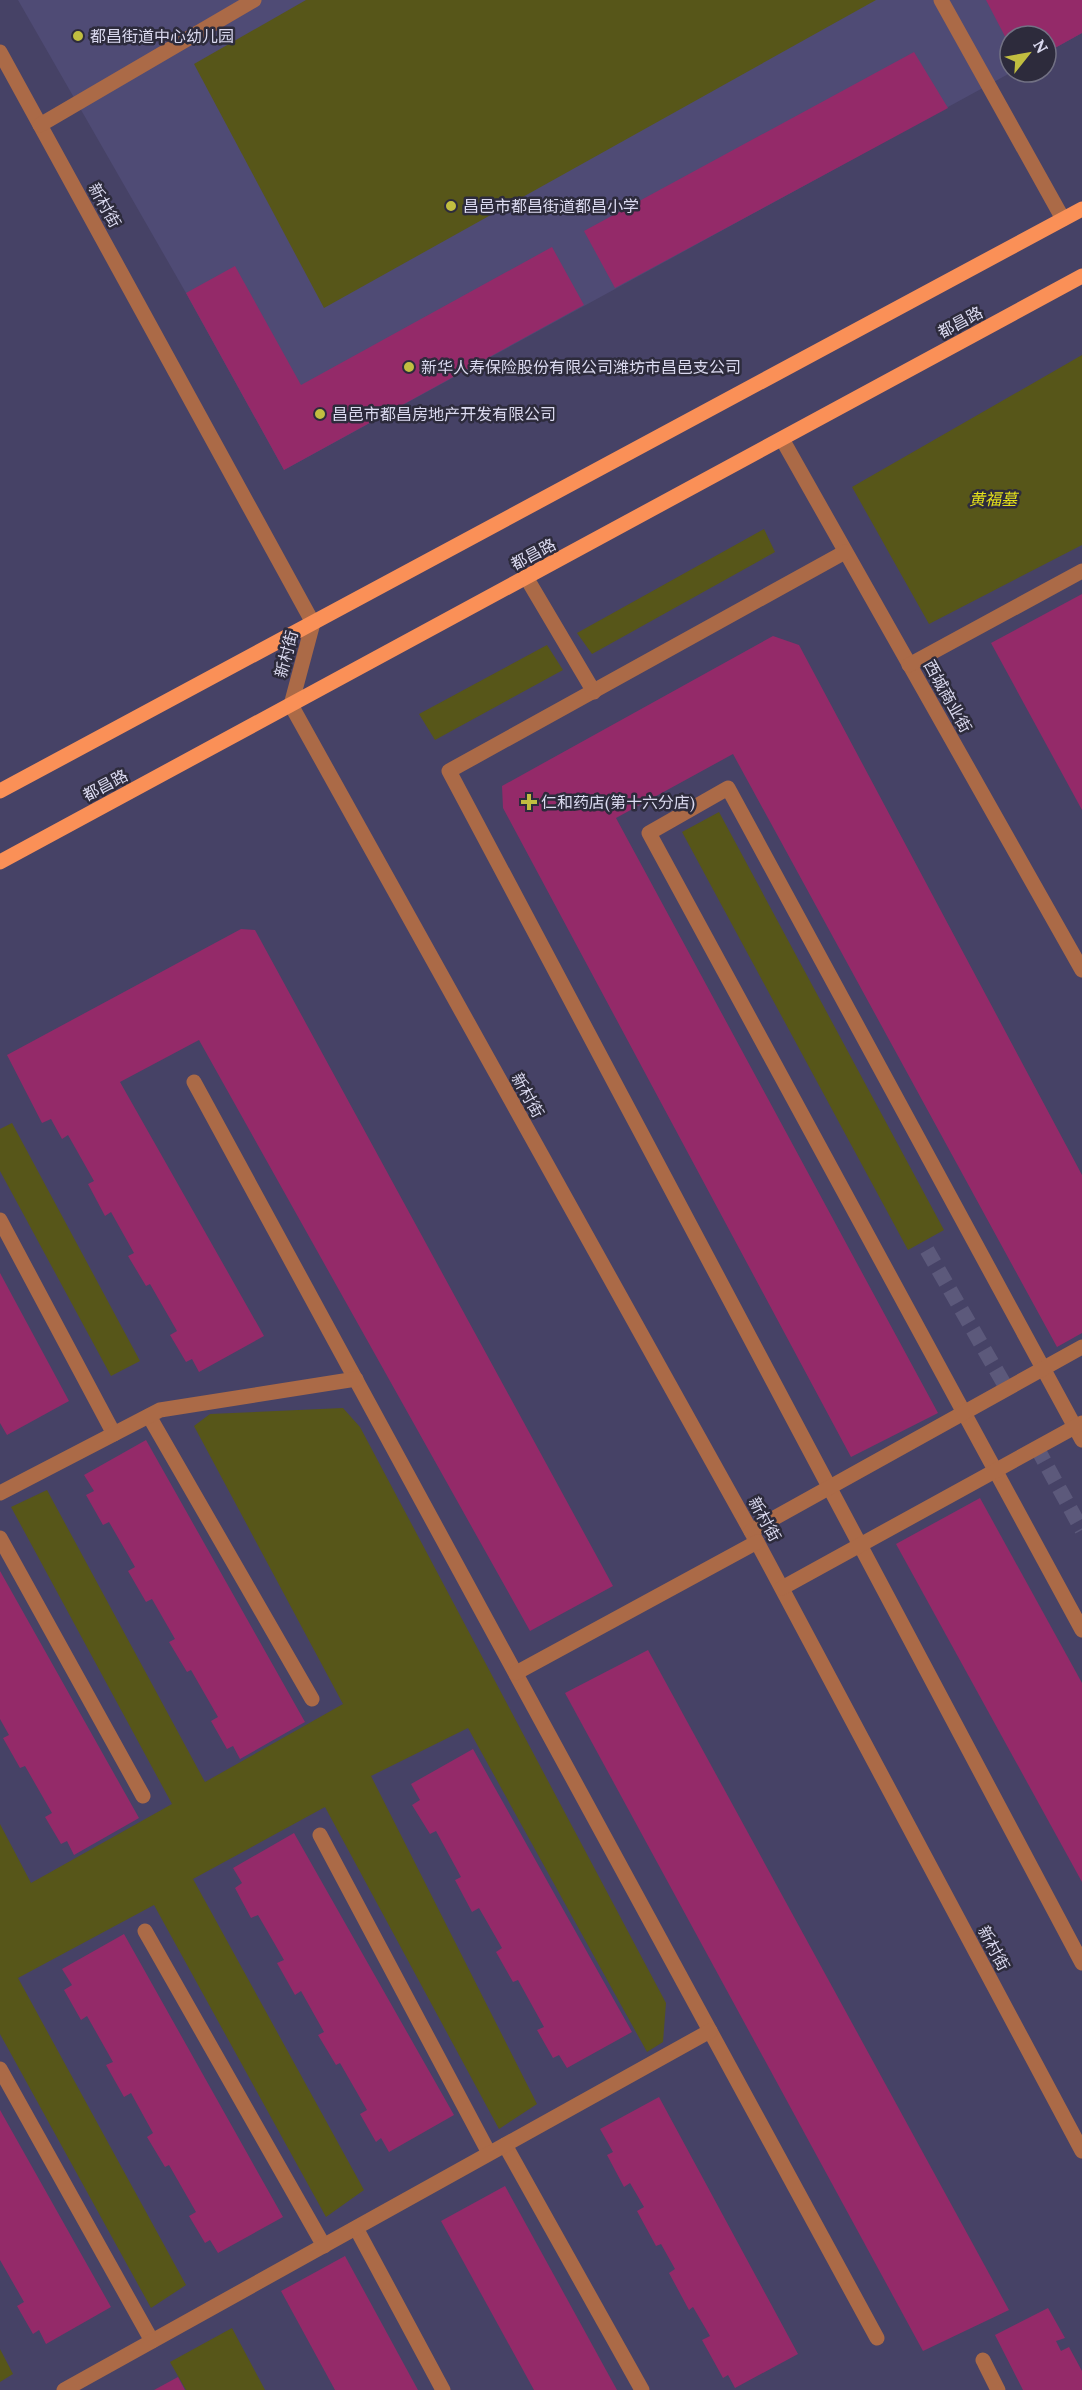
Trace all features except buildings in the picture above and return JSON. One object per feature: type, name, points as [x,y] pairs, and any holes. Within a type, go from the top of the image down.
[{"type":"main road","points":[[0,791],[1082,209]]},
{"type":"main road","name":"都昌路","points":[[0,862],[1082,276]]},
{"type":"street","points":[[40,125],[254,0]]},
{"type":"street","points":[[941,0],[1063,219]]},
{"type":"street","name":"新村街","points":[[0,52],[313,623],[291,705],[754,1536],[1082,2151]]},
{"type":"street","name":"西城商业街","points":[[782,439],[1082,970]]},
{"type":"street","points":[[845,552],[449,771],[1082,1963]]},
{"type":"street","points":[[909,665],[1082,571]]},
{"type":"street","points":[[526,577],[594,692]]},
{"type":"street","points":[[782,1588],[996,1471],[1080,1430],[728,788],[650,833],[996,1471],[1082,1630]]},
{"type":"street","points":[[194,1082],[877,2338]]},
{"type":"street","points":[[0,1220],[114,1434]]},
{"type":"street","points":[[516,1673],[754,1536],[829,1487],[1082,1347]]},
{"type":"street","points":[[0,1493],[160,1410],[356,1379]]},
{"type":"street","points":[[149,1416],[312,1699]]},
{"type":"street","points":[[0,1538],[143,1796]]},
{"type":"street","points":[[320,1835],[489,2153]]},
{"type":"street","points":[[145,1931],[324,2246]]},
{"type":"street","points":[[64,2390],[710,2031]]},
{"type":"street","points":[[0,2069],[153,2341]]},
{"type":"street","points":[[505,2145],[642,2390]]},
{"type":"street","points":[[356,2228],[443,2390]]},
{"type":"street","points":[[983,2360],[998,2390]]},
{"type":"shaded area","name":"昌邑市都昌街道都昌小学","points":[[18,0],[1082,0],[1082,33],[1058,46],[1058,24],[998,24],[998,80],[284,470],[186,293]]},
{"type":"green space","points":[[306,0],[876,0],[324,308],[194,64]]},
{"type":"green space","name":"黄福墓","points":[[1082,355],[1082,545],[929,624],[852,487]]},
{"type":"green space","points":[[764,529],[775,552],[592,654],[577,633]]},
{"type":"green space","points":[[547,645],[563,670],[435,740],[419,714]]},
{"type":"green space","points":[[719,812],[944,1230],[908,1250],[682,832]]},
{"type":"green space","points":[[12,1123],[140,1361],[111,1376],[0,1171],[0,1129]]},
{"type":"green space","points":[[343,1408],[360,1427],[666,2003],[663,2042],[647,2052],[468,1728],[371,1776],[537,2104],[499,2129],[325,1807],[193,1879],[364,2190],[326,2217],[154,1905],[18,1978],[186,2285],[151,2308],[0,2034],[0,1824],[31,1883],[172,1804],[11,1507],[47,1490],[205,1782],[343,1704],[194,1426],[210,1414]]},
{"type":"green space","points":[[232,2328],[265,2390],[186,2390],[170,2362]]},
{"type":"green space","points":[[0,2349],[13,2374],[0,2382]]},
{"type":"tunnel","points":[[927,1250],[1007,1389]]},
{"type":"tunnel","points":[[1037,1448],[1082,1530]]},
{"type":"place","name":"都昌街道中心幼儿园","points":[[78,36]]},
{"type":"place","name":"昌邑市都昌街道都昌小学","points":[[451,206]]},
{"type":"place","name":"新华人寿保险股份有限公司潍坊市昌邑支公司","points":[[409,367]]},
{"type":"place","name":"昌邑市都昌房地产开发有限公司","points":[[320,414]]},
{"type":"place","name":"仁和药店(第十六分店)","points":[[529,802]]}]
